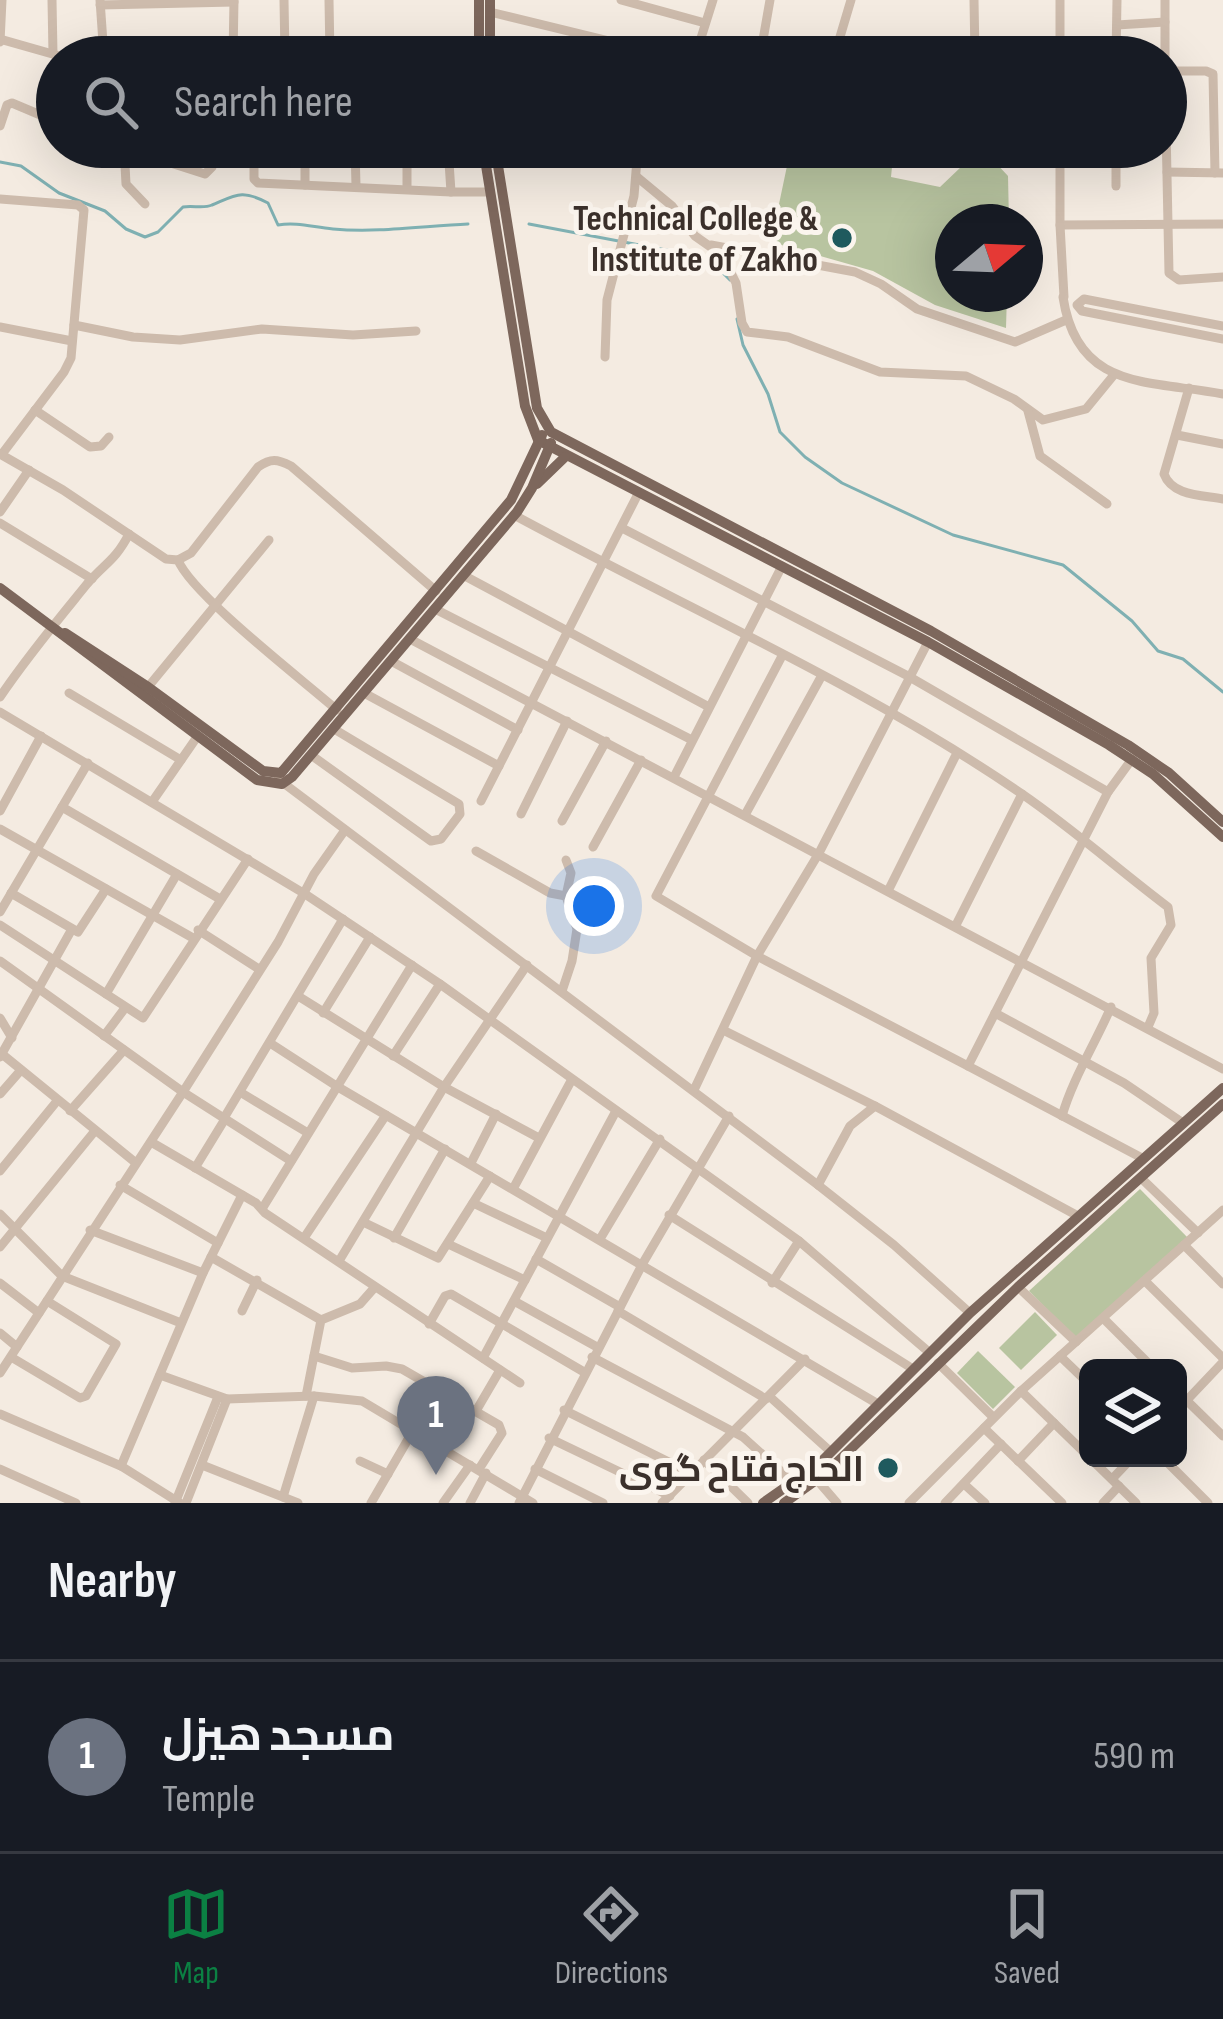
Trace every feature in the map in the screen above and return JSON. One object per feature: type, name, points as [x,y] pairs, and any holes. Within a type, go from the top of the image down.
[{"type":"main road","points":[[479,0],[480,36]]},
{"type":"main road","points":[[485,168],[527,416],[543,444],[928,643],[1132,759],[1223,837]]},
{"type":"main road","points":[[498,168],[537,408],[551,431],[931,631],[1094,724],[1156,763],[1223,822]]},
{"type":"main road","points":[[58,630],[261,782],[292,777],[514,515],[551,431]]},
{"type":"main road","points":[[278,779],[527,485],[565,457]]},
{"type":"main road","points":[[0,588],[278,779]]},
{"type":"main road","points":[[763,1503],[831,1453],[878,1404],[902,1389],[914,1369],[934,1358],[970,1313],[1223,1088]]},
{"type":"main road","points":[[784,1503],[818,1480],[934,1358],[1223,1104]]},
{"type":"street","points":[[2,0],[0,40],[36,50]]},
{"type":"street","points":[[52,0],[56,36]]},
{"type":"street","points":[[284,0],[285,36]]},
{"type":"street","points":[[329,0],[330,36]]},
{"type":"street","points":[[621,0],[705,23]]},
{"type":"street","points":[[701,36],[712,0]]},
{"type":"street","points":[[764,36],[770,0]]},
{"type":"street","points":[[840,36],[851,0]]},
{"type":"street","points":[[974,0],[975,36]]},
{"type":"street","points":[[1060,0],[1060,36]]},
{"type":"street","points":[[1117,0],[1117,36]]},
{"type":"street","points":[[1165,0],[1166,36]]},
{"type":"street","points":[[102,36],[100,2],[234,1],[233,36]]},
{"type":"street","points":[[490,6],[594,36]]},
{"type":"street","points":[[1117,25],[1166,22]]},
{"type":"street","points":[[1167,172],[1219,173],[1215,78],[1211,71],[1187,71]]},
{"type":"street","points":[[0,126],[12,103],[36,113]]},
{"type":"street","points":[[125,168],[126,184],[145,204]]},
{"type":"street","points":[[254,168],[258,183],[488,192]]},
{"type":"street","points":[[305,168],[305,185]]},
{"type":"street","points":[[356,168],[356,186]]},
{"type":"street","points":[[407,168],[407,189]]},
{"type":"street","points":[[449,168],[451,192]]},
{"type":"street","points":[[605,357],[607,300],[637,168]]},
{"type":"street","points":[[1060,168],[1066,320],[1088,356],[1113,376],[1223,394]]},
{"type":"street","points":[[1115,186],[1116,168]]},
{"type":"street","points":[[1167,168],[1168,267],[1173,278],[1223,277]]},
{"type":"street","points":[[637,177],[661,196],[695,236],[722,255],[732,272],[747,332],[788,337],[880,372],[966,376],[1014,399],[1043,420],[1086,409],[1113,376]]},
{"type":"street","points":[[0,199],[78,205],[84,210],[74,325],[64,372],[2,449],[166,559],[178,560],[191,553],[258,467],[278,460],[291,466],[436,591]]},
{"type":"street","points":[[1060,225],[1223,224]]},
{"type":"street","points":[[706,244],[855,272],[917,309],[1015,343],[1066,320]]},
{"type":"street","points":[[1063,297],[1223,326]]},
{"type":"street","points":[[1078,302],[1082,311],[1223,339]]},
{"type":"street","points":[[74,325],[152,339],[262,329],[353,335],[416,331]]},
{"type":"street","points":[[0,327],[72,341]]},
{"type":"street","points":[[1189,388],[1164,474],[1166,482],[1173,489],[1223,499]]},
{"type":"street","points":[[35,410],[90,447],[100,446],[109,437]]},
{"type":"street","points":[[1028,411],[1040,456],[1107,504]]},
{"type":"street","points":[[1177,435],[1223,444]]},
{"type":"street","points":[[0,512],[29,470]]},
{"type":"street","points":[[481,801],[640,492]]},
{"type":"street","points":[[514,515],[889,714],[1022,794],[1085,841],[1171,913],[1171,925],[1151,958],[1154,1012],[1148,1027]]},
{"type":"street","points":[[0,523],[92,579]]},
{"type":"street","points":[[622,528],[908,676],[1108,792]]},
{"type":"street","points":[[0,697],[14,674],[58,630],[92,579],[115,560],[130,534]]},
{"type":"street","points":[[148,687],[269,540]]},
{"type":"street","points":[[178,560],[216,605],[337,710]]},
{"type":"street","points":[[674,777],[782,566]]},
{"type":"street","points":[[463,575],[709,707]]},
{"type":"street","points":[[435,609],[692,740]]},
{"type":"street","points":[[410,639],[1223,1069]]},
{"type":"street","points":[[694,1090],[757,956],[819,853],[928,643]]},
{"type":"street","points":[[782,656],[656,896],[757,956],[1142,1158]]},
{"type":"street","points":[[391,661],[518,730]]},
{"type":"street","points":[[0,663],[14,674]]},
{"type":"street","points":[[745,815],[821,677]]},
{"type":"street","points":[[69,693],[182,760]]},
{"type":"street","points":[[364,693],[500,766]]},
{"type":"street","points":[[0,712],[305,894],[698,1165],[800,1241],[934,1358],[993,1417]]},
{"type":"street","points":[[521,814],[567,721]]},
{"type":"street","points":[[311,755],[431,841],[441,839],[460,814],[459,803],[334,729]]},
{"type":"street","points":[[0,811],[41,736]]},
{"type":"street","points":[[152,802],[197,737]]},
{"type":"street","points":[[562,821],[606,742]]},
{"type":"street","points":[[889,890],[957,753]]},
{"type":"street","points":[[968,1066],[1108,792],[1132,759]]},
{"type":"street","points":[[593,847],[641,760]]},
{"type":"street","points":[[0,912],[88,763]]},
{"type":"street","points":[[278,779],[729,1116],[894,1245],[970,1313]]},
{"type":"street","points":[[956,925],[1022,794]]},
{"type":"street","points":[[62,807],[220,898]]},
{"type":"street","points":[[0,829],[259,969]]},
{"type":"street","points":[[0,1373],[184,1093],[345,830]]},
{"type":"street","points":[[476,851],[550,893],[566,896]]},
{"type":"street","points":[[0,925],[140,1018],[146,1016],[195,934],[248,860]]},
{"type":"street","points":[[562,991],[577,933],[566,896],[571,873],[566,860]]},
{"type":"street","points":[[106,994],[177,874]]},
{"type":"street","points":[[11,893],[81,931],[106,889]]},
{"type":"street","points":[[195,1168],[343,919]]},
{"type":"street","points":[[72,928],[1,1056],[136,1163]]},
{"type":"street","points":[[323,1013],[370,937]]},
{"type":"street","points":[[0,979],[4,964],[184,1093],[291,1161]]},
{"type":"street","points":[[262,1209],[412,965]]},
{"type":"street","points":[[339,1261],[444,1087],[527,965]]},
{"type":"street","points":[[393,1056],[440,984]]},
{"type":"street","points":[[298,996],[444,1087],[539,1138]]},
{"type":"street","points":[[1062,1116],[1071,1087],[1111,1007]]},
{"type":"street","points":[[104,1036],[125,1008]]},
{"type":"street","points":[[995,1013],[1124,1083],[1183,1123]]},
{"type":"street","points":[[0,1018],[12,1038]]},
{"type":"street","points":[[723,1030],[1078,1216]]},
{"type":"street","points":[[270,1043],[878,1404]]},
{"type":"street","points":[[70,1111],[124,1050]]},
{"type":"street","points":[[0,1094],[21,1070]]},
{"type":"street","points":[[513,1189],[571,1081]]},
{"type":"street","points":[[240,1092],[308,1132]]},
{"type":"street","points":[[0,1171],[56,1101]]},
{"type":"street","points":[[818,1185],[850,1126],[875,1106]]},
{"type":"street","points":[[483,1358],[616,1111]]},
{"type":"street","points":[[471,1163],[496,1114]]},
{"type":"street","points":[[304,1238],[386,1115]]},
{"type":"street","points":[[520,1500],[669,1215],[729,1116]]},
{"type":"street","points":[[0,1247],[94,1132]]},
{"type":"street","points":[[600,1239],[660,1139]]},
{"type":"street","points":[[152,1142],[242,1195],[520,1383]]},
{"type":"street","points":[[394,1238],[445,1149]]},
{"type":"street","points":[[363,1222],[436,1258],[490,1175]]},
{"type":"street","points":[[1141,1178],[1198,1233]]},
{"type":"street","points":[[120,1185],[218,1243]]},
{"type":"street","points":[[121,1466],[203,1273],[242,1195]]},
{"type":"street","points":[[473,1203],[547,1238]]},
{"type":"street","points":[[910,1503],[993,1417],[1223,1210]]},
{"type":"street","points":[[0,1214],[62,1276],[182,1323]]},
{"type":"street","points":[[669,1215],[914,1369]]},
{"type":"street","points":[[90,1231],[203,1273]]},
{"type":"street","points":[[772,1283],[800,1241]]},
{"type":"street","points":[[448,1244],[525,1280]]},
{"type":"street","points":[[1184,1245],[1223,1284]]},
{"type":"street","points":[[211,1257],[321,1320]]},
{"type":"street","points":[[536,1259],[768,1398],[831,1453]]},
{"type":"street","points":[[242,1311],[257,1280]]},
{"type":"street","points":[[1145,1281],[1223,1360],[1187,1392]]},
{"type":"street","points":[[0,1283],[39,1313]]},
{"type":"street","points":[[321,1320],[360,1304],[375,1287]]},
{"type":"street","points":[[1018,1287],[1076,1342]]},
{"type":"street","points":[[429,1324],[449,1294],[584,1372]]},
{"type":"street","points":[[0,1333],[14,1352],[85,1397],[116,1344],[47,1301]]},
{"type":"street","points":[[514,1301],[742,1437],[794,1483]]},
{"type":"street","points":[[1103,1318],[1144,1359]]},
{"type":"street","points":[[283,1496],[310,1396],[321,1320]]},
{"type":"street","points":[[314,1356],[352,1368],[402,1369],[502,1431],[478,1469],[443,1503]]},
{"type":"street","points":[[1060,1356],[1079,1374]]},
{"type":"street","points":[[550,1438],[666,1499],[805,1359]]},
{"type":"street","points":[[476,1411],[500,1370]]},
{"type":"street","points":[[160,1375],[222,1398],[310,1396],[362,1401],[478,1469],[520,1500],[533,1503]]},
{"type":"street","points":[[1021,1391],[1079,1447]]},
{"type":"street","points":[[179,1502],[202,1465],[222,1398]]},
{"type":"street","points":[[179,1502],[222,1398]]},
{"type":"street","points":[[1187,1401],[1223,1436]]},
{"type":"street","points":[[564,1410],[691,1472]]},
{"type":"street","points":[[0,1414],[121,1466],[179,1502]]},
{"type":"street","points":[[1018,1460],[1054,1423]]},
{"type":"street","points":[[984,1428],[1062,1503]]},
{"type":"street","points":[[370,1503],[414,1429]]},
{"type":"street","points":[[945,1503],[1001,1444]]},
{"type":"street","points":[[704,1460],[748,1503]]},
{"type":"street","points":[[360,1461],[388,1474]]},
{"type":"street","points":[[202,1465],[298,1503]]},
{"type":"street","points":[[1099,1467],[1136,1503]]},
{"type":"street","points":[[1103,1503],[1126,1467]]},
{"type":"street","points":[[1172,1467],[1208,1503]]},
{"type":"street","points":[[0,1468],[76,1503]]},
{"type":"street","points":[[470,1503],[478,1469]]},
{"type":"street","points":[[535,1469],[603,1503]]},
{"type":"street","points":[[818,1480],[838,1503]]},
{"type":"street","points":[[964,1484],[985,1503]]},
{"type":"green space","points":[[787,168],[892,168],[891,177],[940,187],[960,168],[1001,168],[1008,176],[1009,204],[935,204],[935,305],[873,271],[771,242]]},
{"type":"green space","points":[[957,312],[1006,312],[1006,328]]},
{"type":"green space","points":[[1140,1189],[1189,1239],[1078,1341],[1029,1291]]},
{"type":"green space","points":[[1035,1312],[1057,1335],[1021,1370],[999,1348]]},
{"type":"green space","points":[[978,1351],[1015,1387],[993,1409],[957,1373]]},
{"type":"waterway","points":[[0,162],[21,166],[59,193],[105,211],[126,229],[145,237],[158,232],[183,207],[209,206],[239,195],[268,203],[278,225],[366,230],[468,224]]},
{"type":"waterway","points":[[529,224],[708,258],[730,280]]},
{"type":"waterway","points":[[737,319],[743,345],[768,394],[780,432],[805,457],[842,483],[953,535],[1063,565],[1132,621],[1158,651],[1183,659],[1223,692]]},
{"type":"place","name":"Technical College & Institute of Zakho","points":[[842,238]]},
{"type":"place","name":"الحاج فتاح گوی","points":[[888,1468]]},
{"type":"place","name":"مسجد هيزل","points":[[436,1475]]}]
